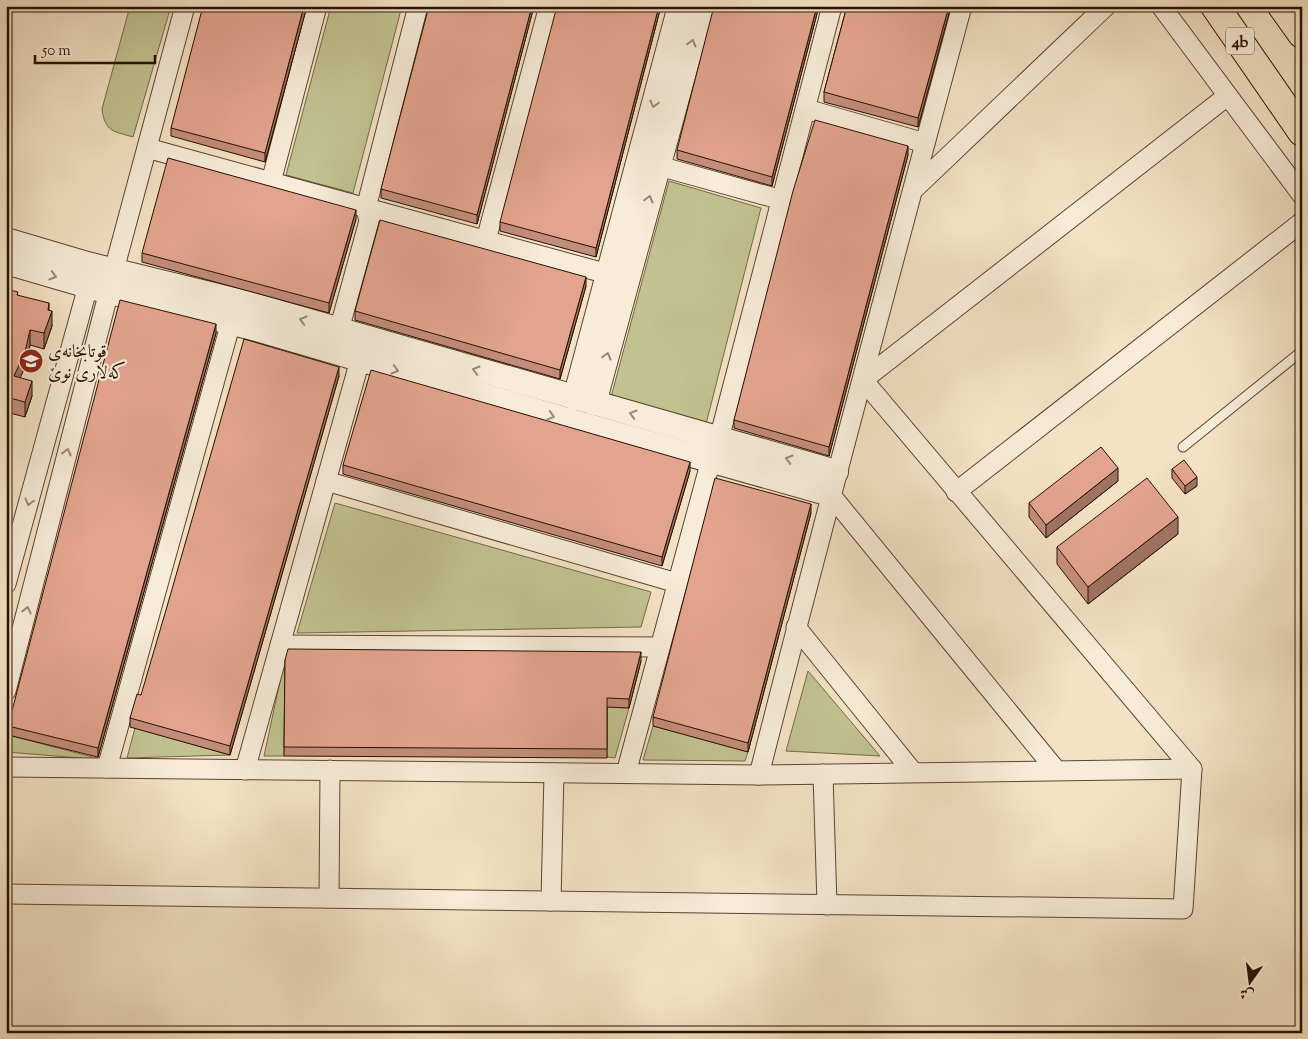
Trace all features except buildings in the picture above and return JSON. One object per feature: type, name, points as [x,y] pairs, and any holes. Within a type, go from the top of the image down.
[{"type":"highway","name":"4b","points":[[1215,6],[1264,76]]},
{"type":"highway","points":[[1282,6],[1302,34]]},
{"type":"highway","points":[[1264,76],[1302,121]]},
{"type":"highway","points":[[1264,76],[1302,132]]},
{"type":"street","points":[[7,575],[147,148],[185,6]]},
{"type":"street","points":[[271,182],[317,6]]},
{"type":"street","points":[[339,330],[369,221],[366,208],[418,6]]},
{"type":"street","points":[[486,240],[549,6]]},
{"type":"street","points":[[584,401],[658,166],[680,6]]},
{"type":"street","points":[[584,401],[608,274],[671,80],[702,6]]},
{"type":"street","points":[[626,773],[715,450],[832,6]]},
{"type":"street","points":[[759,775],[833,483],[863,380],[962,6]]},
{"type":"street","points":[[913,190],[1106,6]]},
{"type":"street","points":[[1160,6],[1226,97],[1302,195]]},
{"type":"street","points":[[863,380],[1226,97]]},
{"type":"street","points":[[806,109],[925,143]]},
{"type":"street","points":[[147,148],[608,274]]},
{"type":"street","points":[[658,166],[782,200]]},
{"type":"street","points":[[956,492],[1302,222]]},
{"type":"street","points":[[6,240],[103,282],[360,360],[715,450],[833,483],[1056,770]]},
{"type":"street","points":[[6,262],[103,282],[246,303],[584,401],[715,450]]},
{"type":"street","points":[[6,691],[103,282]]},
{"type":"street","points":[[107,768],[231,322]]},
{"type":"street","points":[[244,770],[360,360]]},
{"type":"street","points":[[6,894],[1183,909],[1192,769],[863,380]]},
{"type":"street","points":[[326,482],[677,584]]},
{"type":"street","points":[[796,628],[913,772]]},
{"type":"street","points":[[280,645],[660,647]]},
{"type":"street","points":[[6,767],[759,775],[1192,769]]},
{"type":"street","points":[[330,770],[330,898]]},
{"type":"street","points":[[551,901],[554,773]]},
{"type":"street","points":[[823,774],[827,905]]},
{"type":"lane","points":[[1183,447],[1302,351]]},
{"type":"green space","points":[[130,6],[171,6],[133,137],[111,129],[105,122],[102,109]]},
{"type":"green space","points":[[331,6],[402,6],[353,193],[286,175]]},
{"type":"green space","points":[[669,181],[761,208],[706,424],[611,397]]},
{"type":"green space","points":[[335,503],[651,592],[641,627],[297,633]]},
{"type":"green space","points":[[285,658],[284,756],[264,756]]},
{"type":"green space","points":[[808,671],[880,756],[786,751]]},
{"type":"green space","points":[[607,707],[629,708],[615,758],[607,757]]},
{"type":"green space","points":[[653,726],[748,752],[745,761],[643,760]]},
{"type":"green space","points":[[135,728],[230,755],[127,758]]},
{"type":"green space","points":[[8,735],[104,760],[6,752]]},
{"type":"place","name":"قوتابخانەی کەلاری نوێ","points":[[31,361]]}]
